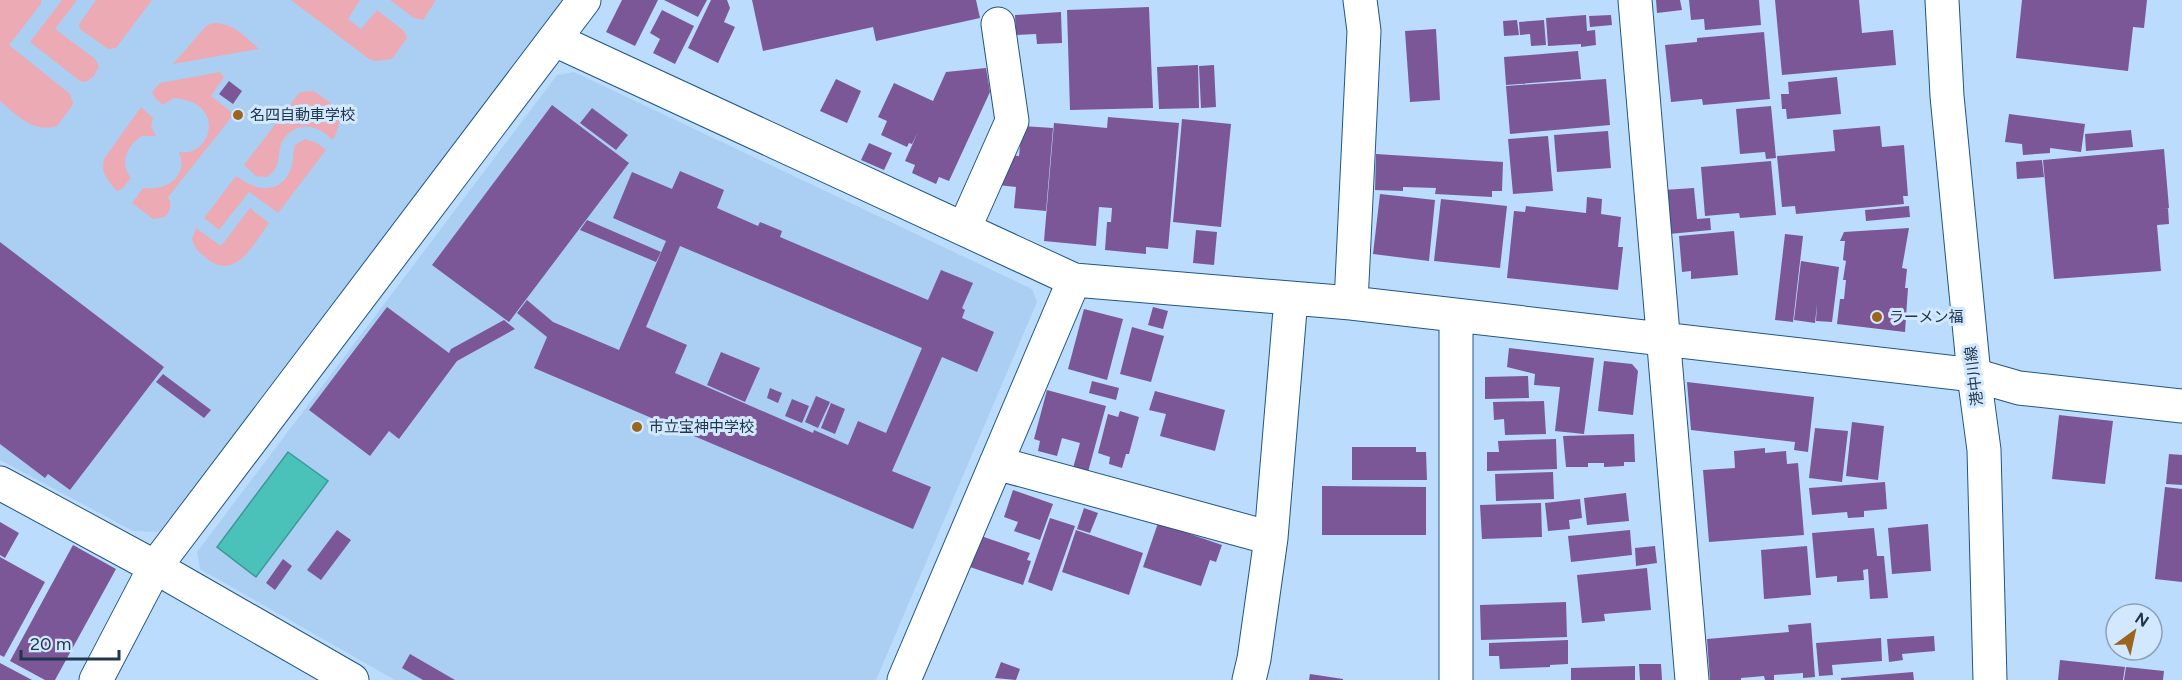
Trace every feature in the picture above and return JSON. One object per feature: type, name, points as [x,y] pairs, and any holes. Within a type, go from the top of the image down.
[{"type":"street","points":[[96,680],[155,567],[584,0]]},
{"type":"street","points":[[1351,303],[1364,31],[1360,0]]},
{"type":"street","points":[[1635,0],[1692,680]]},
{"type":"street","name":"港中川線","points":[[1942,0],[1947,96],[1974,375],[1984,450],[1990,680]]},
{"type":"street","points":[[964,229],[1012,121],[998,24]]},
{"type":"street","points":[[555,40],[1074,280],[1351,303],[1974,375],[2019,388],[2182,406]]},
{"type":"street","points":[[910,678],[996,463],[1074,280]]},
{"type":"street","points":[[1248,680],[1254,659],[1271,538],[1291,298]]},
{"type":"street","points":[[1456,315],[1456,680]]},
{"type":"street","points":[[996,463],[1271,538]]},
{"type":"street","points":[[0,483],[155,567],[352,680]]},
{"type":"shaded area","name":"名四自動車学校","points":[[0,0],[564,0],[159,532],[133,531],[0,460]]},
{"type":"shaded area","points":[[0,0],[41,0],[41,4],[9,45],[70,94],[72,106],[57,126],[40,127],[26,122],[0,101]]},
{"type":"shaded area","points":[[62,0],[77,0],[55,29],[95,59],[99,66],[94,76],[86,82],[80,81],[30,42]]},
{"type":"shaded area","points":[[96,0],[152,0],[116,48],[108,49],[80,29],[79,24]]},
{"type":"shaded area","points":[[291,0],[360,0],[348,19],[361,29],[377,10],[404,31],[407,38],[392,59],[376,61],[369,59]]},
{"type":"shaded area","points":[[390,0],[436,0],[423,20],[414,18]]},
{"type":"shaded area","points":[[213,23],[233,28],[259,49],[173,64],[206,26]]},
{"type":"shaded area","points":[[220,72],[224,77],[211,96],[234,114],[168,197],[170,208],[165,217],[153,219],[132,203],[143,188],[159,187],[173,181],[181,169],[179,152],[190,152],[199,147],[206,139],[209,129],[208,118],[202,109],[191,102],[174,98],[163,105],[152,92],[160,83]]},
{"type":"shaded area","name":"市立宝神中学校","points":[[574,72],[1032,289],[1037,302],[876,680],[395,680],[200,569],[197,552],[557,75]]},
{"type":"shaded area","points":[[314,91],[333,106],[339,116],[333,140],[312,127],[307,126],[291,131],[283,139],[275,170],[267,177],[256,176],[244,165],[300,92]]},
{"type":"shaded area","points":[[141,107],[153,118],[151,126],[156,136],[142,136],[132,144],[125,160],[127,172],[131,178],[122,189],[117,191],[104,173],[104,159]]},
{"type":"shaded area","points":[[305,139],[317,143],[326,150],[278,213],[249,192],[219,230],[204,218],[236,176],[257,187],[278,185],[291,170],[295,145]]},
{"type":"shaded area","points":[[250,208],[269,223],[251,248],[236,262],[228,266],[219,265],[209,260],[196,248],[192,239],[196,228],[221,246]]},
{"type":"shaded area","points":[[288,452],[328,481],[256,577],[217,547]]},
{"type":"building","points":[[622,0],[658,0],[635,46],[606,32]]},
{"type":"building","points":[[664,0],[707,0],[698,17]]},
{"type":"building","points":[[711,0],[727,0],[730,8],[724,22],[735,27],[718,63],[688,48]]},
{"type":"building","points":[[752,0],[976,0],[980,18],[876,41],[873,27],[763,51]]},
{"type":"building","points":[[1656,0],[1680,0],[1682,10],[1657,13]]},
{"type":"building","points":[[1689,0],[1759,0],[1761,25],[1705,30],[1704,19],[1691,20]]},
{"type":"building","points":[[1775,0],[1859,0],[1862,33],[1893,30],[1896,65],[1782,75]]},
{"type":"building","points":[[2022,0],[2147,0],[2144,28],[2133,27],[2128,71],[2016,58]]},
{"type":"building","points":[[1149,7],[1153,108],[1070,110],[1067,10]]},
{"type":"building","points":[[662,10],[694,26],[675,64],[653,53],[660,39],[650,33]]},
{"type":"building","points":[[1061,12],[1062,43],[1037,44],[1036,34],[1016,35],[1015,15]]},
{"type":"building","points":[[1586,15],[1587,31],[1595,30],[1596,45],[1548,46],[1546,18]]},
{"type":"building","points":[[1611,15],[1612,25],[1590,27],[1589,16]]},
{"type":"building","points":[[1517,20],[1519,35],[1504,36],[1503,21]]},
{"type":"building","points":[[1544,20],[1546,45],[1531,46],[1530,34],[1520,35],[1519,22]]},
{"type":"building","points":[[1436,29],[1440,100],[1410,102],[1405,31]]},
{"type":"building","points":[[1764,32],[1770,99],[1703,105],[1702,99],[1671,102],[1665,45],[1697,42],[1697,38]]},
{"type":"building","points":[[1578,51],[1581,79],[1506,85],[1504,57]]},
{"type":"building","points":[[1198,65],[1199,108],[1159,109],[1157,67]]},
{"type":"building","points":[[1214,65],[1216,107],[1201,108],[1199,66]]},
{"type":"building","points":[[986,68],[990,92],[949,181],[939,177],[936,184],[912,173],[915,165],[905,161],[918,132],[912,144],[909,143],[907,147],[881,135],[887,121],[878,117],[894,83],[933,101],[946,72]]},
{"type":"building","points":[[1837,77],[1841,114],[1787,119],[1786,109],[1782,109],[1781,94],[1789,94],[1788,82]]},
{"type":"building","points":[[836,79],[861,91],[847,123],[820,111]]},
{"type":"building","points":[[1606,79],[1610,125],[1510,134],[1506,86]]},
{"type":"building","points":[[229,81],[242,91],[233,104],[219,94]]},
{"type":"building","points":[[552,105],[629,163],[509,322],[432,265]]},
{"type":"building","points":[[1771,106],[1776,158],[1766,159],[1765,152],[1740,154],[1736,109]]},
{"type":"building","points":[[592,108],[628,135],[616,150],[580,123]]},
{"type":"building","points":[[2009,114],[2085,124],[2081,152],[2050,148],[2050,153],[2023,155],[2022,144],[2005,142]]},
{"type":"building","points":[[1108,117],[1179,123],[1168,249],[1146,247],[1146,254],[1105,250],[1107,222],[1111,222],[1112,208],[1099,207],[1096,246],[1044,241],[1054,123],[1107,128]]},
{"type":"building","points":[[1182,119],[1231,124],[1221,227],[1173,222]]},
{"type":"building","points":[[1022,126],[1053,128],[1046,211],[1014,208],[1016,187],[998,185],[1010,155],[1019,156]]},
{"type":"building","points":[[1880,126],[1882,147],[1904,145],[1908,196],[1903,196],[1904,204],[1796,214],[1795,206],[1782,207],[1777,156],[1835,151],[1833,130]]},
{"type":"building","points":[[2131,130],[2133,147],[2086,151],[2085,134]]},
{"type":"building","points":[[1608,131],[1611,168],[1557,172],[1554,135]]},
{"type":"building","points":[[1548,136],[1553,191],[1513,194],[1508,139]]},
{"type":"building","points":[[869,143],[892,153],[884,170],[861,160]]},
{"type":"building","points":[[2164,149],[2169,224],[2157,225],[2161,271],[2054,279],[2043,160]]},
{"type":"building","points":[[1376,154],[1503,162],[1502,191],[1492,191],[1492,197],[1435,194],[1436,188],[1403,187],[1403,191],[1375,190]]},
{"type":"building","points":[[2042,160],[2044,177],[2017,179],[2016,162]]},
{"type":"building","points":[[1771,161],[1776,215],[1740,218],[1739,213],[1705,216],[1701,167]]},
{"type":"building","points":[[680,171],[724,190],[717,208],[758,226],[760,222],[782,231],[780,237],[928,300],[941,270],[973,283],[962,308],[965,310],[962,318],[994,332],[977,372],[942,357],[892,471],[931,487],[913,529],[534,368],[547,337],[517,313],[527,300],[553,322],[619,350],[666,241],[613,218],[632,172],[672,189]],"holes":[[[680,246],[922,348],[886,433],[858,421],[848,445],[814,430],[813,433],[675,373],[687,345],[646,327]]]},
{"type":"building","points":[[1694,188],[1697,219],[1710,218],[1711,230],[1669,234],[1664,190]]},
{"type":"building","points":[[1380,194],[1435,200],[1429,261],[1373,254]]},
{"type":"building","points":[[1587,197],[1602,199],[1601,214],[1621,217],[1618,247],[1623,247],[1618,290],[1507,278],[1514,211],[1525,212],[1526,206],[1586,213]]},
{"type":"building","points":[[1441,199],[1507,206],[1500,268],[1434,261]]},
{"type":"building","points":[[1909,206],[1910,217],[1866,221],[1865,210]]},
{"type":"building","points":[[587,220],[661,252],[656,262],[580,230]]},
{"type":"building","points":[[1909,228],[1902,268],[1907,269],[1905,288],[1908,288],[1905,332],[1837,324],[1840,299],[1844,299],[1846,280],[1843,280],[1846,261],[1843,260],[1845,241],[1840,241],[1844,232]]},
{"type":"building","points":[[1196,230],[1217,232],[1214,265],[1193,263]]},
{"type":"building","points":[[1734,231],[1738,275],[1691,279],[1691,271],[1682,272],[1679,236]]},
{"type":"building","points":[[1785,234],[1803,236],[1793,322],[1775,320]]},
{"type":"building","points":[[0,242],[164,367],[70,490],[48,474],[45,478],[0,444]]},
{"type":"building","points":[[1801,261],[1839,267],[1832,322],[1816,321],[1817,304],[1815,323],[1794,320]]},
{"type":"building","points":[[387,307],[449,353],[451,349],[504,320],[515,329],[457,361],[399,439],[389,431],[370,456],[309,410]]},
{"type":"building","points":[[1153,307],[1168,311],[1163,329],[1148,325]]},
{"type":"building","points":[[1084,309],[1123,319],[1107,380],[1068,369]]},
{"type":"building","points":[[1132,327],[1164,336],[1151,382],[1120,374]]},
{"type":"building","points":[[1509,348],[1594,358],[1584,434],[1555,431],[1560,387],[1534,385],[1535,374],[1507,367]]},
{"type":"building","points":[[721,352],[760,368],[745,402],[707,385]]},
{"type":"building","points":[[1604,361],[1632,364],[1638,371],[1633,415],[1598,411]]},
{"type":"building","points":[[163,374],[211,410],[204,418],[156,382]]},
{"type":"building","points":[[1528,376],[1529,398],[1485,399],[1485,377]]},
{"type":"building","points":[[1092,381],[1119,388],[1116,400],[1089,393]]},
{"type":"building","points":[[1687,382],[1814,397],[1808,452],[1794,450],[1795,442],[1691,430]]},
{"type":"building","points":[[770,388],[782,393],[778,403],[767,398]]},
{"type":"building","points":[[1047,390],[1106,406],[1088,472],[1073,468],[1080,443],[1062,438],[1057,456],[1038,451],[1040,441],[1034,439]]},
{"type":"building","points":[[1155,391],[1225,410],[1215,451],[1160,436],[1166,414],[1149,410]]},
{"type":"building","points":[[816,396],[830,402],[818,428],[805,422]]},
{"type":"building","points":[[792,399],[809,406],[802,423],[785,416]]},
{"type":"building","points":[[1544,401],[1546,434],[1505,435],[1504,419],[1494,420],[1493,402]]},
{"type":"building","points":[[831,403],[845,409],[835,434],[821,428]]},
{"type":"building","points":[[1120,411],[1139,417],[1129,454],[1126,454],[1122,468],[1109,464],[1110,457],[1098,453],[1108,414],[1118,417]]},
{"type":"building","points":[[2059,415],[2113,421],[2105,484],[2052,479]]},
{"type":"building","points":[[1852,422],[1884,426],[1878,480],[1846,476]]},
{"type":"building","points":[[1815,428],[1848,431],[1842,482],[1809,478]]},
{"type":"building","points":[[1634,434],[1635,462],[1624,462],[1624,466],[1604,467],[1604,463],[1588,463],[1588,467],[1566,467],[1563,436]]},
{"type":"building","points":[[1556,439],[1557,469],[1487,471],[1487,452],[1499,452],[1498,441]]},
{"type":"building","points":[[1352,447],[1416,447],[1416,452],[1426,452],[1427,480],[1352,480]]},
{"type":"building","points":[[1765,448],[1765,453],[1786,451],[1787,464],[1798,463],[1804,535],[1709,542],[1703,470],[1735,468],[1734,451]]},
{"type":"building","points":[[2169,454],[2182,455],[2182,485],[2166,484]]},
{"type":"building","points":[[1553,472],[1554,499],[1496,501],[1495,474]]},
{"type":"building","points":[[1885,482],[1887,509],[1864,511],[1864,517],[1848,518],[1847,512],[1812,515],[1809,488]]},
{"type":"building","points":[[1322,486],[1426,487],[1426,535],[1322,535]]},
{"type":"building","points":[[2165,487],[2182,489],[2182,582],[2155,579]]},
{"type":"building","points":[[1013,490],[1053,504],[1040,540],[1014,531],[1018,522],[1004,517]]},
{"type":"building","points":[[1626,493],[1629,521],[1587,525],[1584,498]]},
{"type":"building","points":[[1580,499],[1582,518],[1569,520],[1570,529],[1548,531],[1545,503]]},
{"type":"building","points":[[1541,503],[1542,537],[1482,539],[1480,505]]},
{"type":"building","points":[[1084,508],[1098,513],[1090,533],[1077,529]]},
{"type":"building","points":[[1050,518],[1075,526],[1052,591],[1028,582]]},
{"type":"building","points":[[0,522],[19,533],[5,558],[0,555]]},
{"type":"building","points":[[1158,523],[1222,545],[1216,562],[1210,560],[1201,586],[1143,567]]},
{"type":"building","points":[[1928,524],[1931,571],[1892,574],[1888,528]]},
{"type":"building","points":[[1874,528],[1877,556],[1884,556],[1888,598],[1870,599],[1868,569],[1863,570],[1864,580],[1837,582],[1837,576],[1816,578],[1812,533]]},
{"type":"building","points":[[337,530],[351,540],[321,580],[307,570]]},
{"type":"building","points":[[1076,530],[1143,553],[1129,595],[1062,572]]},
{"type":"building","points":[[1630,530],[1632,555],[1571,562],[1568,536]]},
{"type":"building","points":[[981,536],[1030,553],[1027,560],[1031,561],[1023,585],[970,567]]},
{"type":"building","points":[[73,545],[116,569],[55,680],[45,680],[10,661]]},
{"type":"building","points":[[1655,546],[1657,563],[1636,566],[1635,548]]},
{"type":"building","points":[[1807,546],[1811,595],[1764,599],[1761,550]]},
{"type":"building","points":[[0,557],[45,582],[4,657],[0,655]]},
{"type":"building","points":[[283,559],[292,566],[275,590],[266,583]]},
{"type":"building","points":[[1647,568],[1651,610],[1604,614],[1605,621],[1582,623],[1577,575]]},
{"type":"building","points":[[1566,602],[1567,637],[1481,640],[1480,605]]},
{"type":"building","points":[[1811,623],[1815,677],[1803,678],[1803,673],[1774,675],[1774,680],[1765,680],[1764,676],[1741,678],[1741,680],[1710,680],[1707,639],[1789,632],[1788,625]]},
{"type":"building","points":[[1934,636],[1935,651],[1902,654],[1903,660],[1889,662],[1887,639]]},
{"type":"building","points":[[1881,638],[1882,661],[1832,665],[1833,675],[1819,676],[1816,643]]},
{"type":"building","points":[[1568,640],[1568,664],[1500,669],[1499,656],[1489,656],[1489,643]]},
{"type":"building","points":[[410,654],[455,680],[423,680],[402,668]]},
{"type":"building","points":[[2060,660],[2125,667],[2123,680],[2058,680]]},
{"type":"building","points":[[1001,662],[1020,669],[1016,680],[995,678]]},
{"type":"building","points":[[0,663],[32,680],[0,680]]},
{"type":"building","points":[[1639,664],[1661,664],[1662,680],[1640,680]]},
{"type":"building","points":[[1635,666],[1635,680],[1571,680],[1571,668]]},
{"type":"building","points":[[2126,667],[2164,671],[2163,680],[2124,680]]},
{"type":"building","points":[[1913,672],[1914,680],[1841,680],[1841,678]]},
{"type":"building","points":[[1310,674],[1343,679],[1343,680],[1309,680]]},
{"type":"place","name":"名四自動車学校","points":[[238,115]]},
{"type":"place","name":"ラーメン福","points":[[1877,317]]},
{"type":"place","name":"市立宝神中学校","points":[[637,427]]}]
